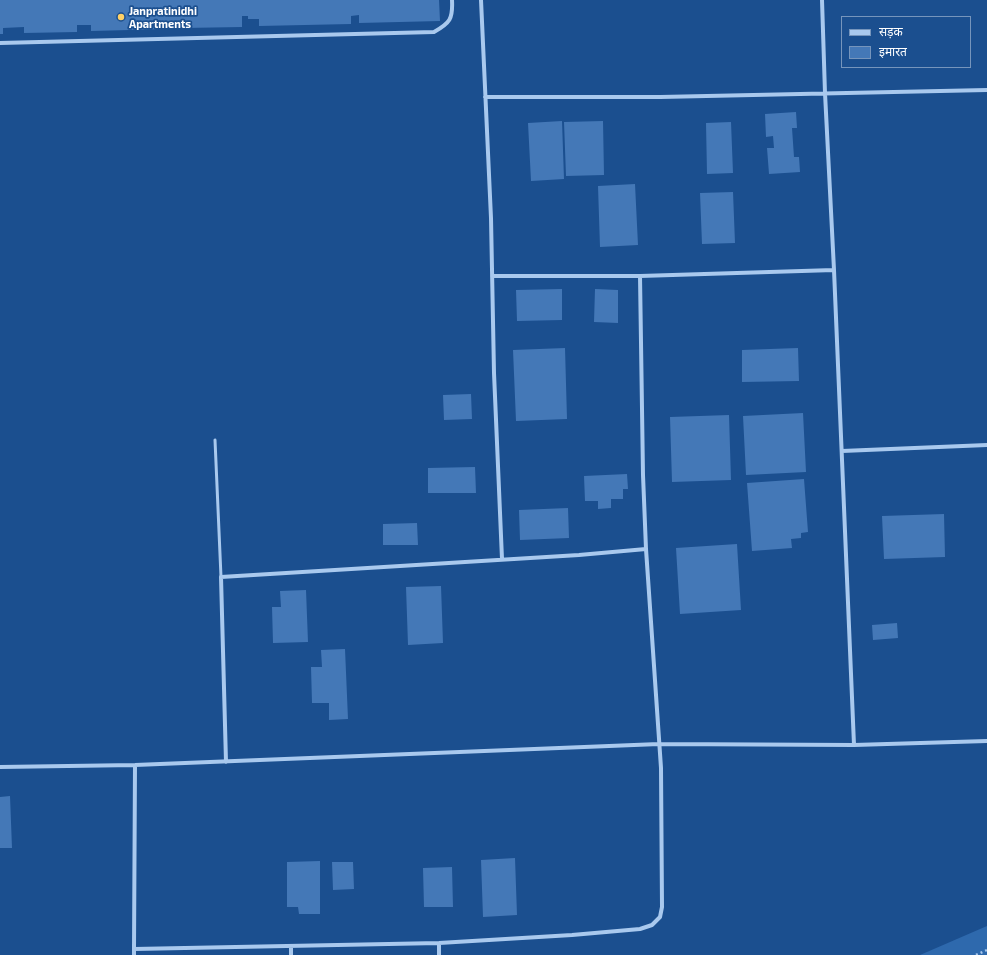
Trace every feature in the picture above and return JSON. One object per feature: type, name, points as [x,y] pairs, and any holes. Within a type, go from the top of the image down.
[{"type":"street","points":[[0,43],[434,32],[448,24],[453,14],[452,0]]},
{"type":"street","points":[[481,0],[491,218],[494,373],[502,559]]},
{"type":"street","points":[[822,0],[854,746]]},
{"type":"street","points":[[485,97],[660,97],[987,90]]},
{"type":"street","points":[[492,276],[640,276],[834,270]]},
{"type":"street","points":[[134,949],[439,943],[572,935],[640,929],[652,925],[660,917],[662,907],[661,768],[646,549],[643,475],[640,276]]},
{"type":"street","points":[[842,451],[987,445]]},
{"type":"street","points":[[226,762],[221,577],[646,549]]},
{"type":"street","points":[[0,767],[135,766],[659,744],[854,746],[987,741]]},
{"type":"street","points":[[134,955],[135,766]]},
{"type":"street","points":[[439,943],[439,955]]},
{"type":"street","points":[[291,946],[291,955]]},
{"type":"lane","points":[[215,440],[221,577]]},
{"type":"path","points":[[976,955],[987,950]]},
{"type":"shaded area","points":[[987,926],[987,955],[920,955]]},
{"type":"building","name":"Janpratinidhi Apartments","points":[[0,0],[439,0],[440,21],[359,23],[359,15],[351,16],[351,24],[259,26],[259,19],[248,19],[248,16],[242,16],[242,27],[183,28],[183,23],[168,23],[168,29],[91,31],[91,25],[77,25],[77,32],[24,33],[24,27],[3,28],[3,34],[0,34]]},
{"type":"building","points":[[796,112],[797,128],[792,128],[794,157],[799,157],[800,172],[769,174],[767,148],[774,148],[773,136],[766,137],[765,114]]},
{"type":"building","points":[[562,121],[564,179],[531,181],[528,123]]},
{"type":"building","points":[[603,121],[604,175],[566,176],[564,122]]},
{"type":"building","points":[[731,122],[733,173],[707,174],[706,123]]},
{"type":"building","points":[[635,184],[638,245],[600,247],[598,186]]},
{"type":"building","points":[[733,192],[735,243],[702,244],[700,193]]},
{"type":"building","points":[[562,289],[562,320],[517,321],[516,290]]},
{"type":"building","points":[[595,289],[618,290],[618,323],[594,322]]},
{"type":"building","points":[[565,348],[567,419],[516,421],[513,350]]},
{"type":"building","points":[[798,348],[799,381],[742,382],[742,350]]},
{"type":"building","points":[[471,394],[472,419],[444,420],[443,395]]},
{"type":"building","points":[[803,413],[806,472],[746,475],[743,416]]},
{"type":"building","points":[[729,415],[731,480],[672,482],[670,417]]},
{"type":"building","points":[[475,467],[476,493],[428,493],[428,468]]},
{"type":"building","points":[[627,474],[628,489],[623,489],[623,499],[611,499],[611,508],[598,509],[598,501],[585,501],[584,476]]},
{"type":"building","points":[[804,479],[808,532],[801,533],[801,538],[791,539],[792,548],[752,551],[747,483]]},
{"type":"building","points":[[568,508],[569,538],[520,540],[519,510]]},
{"type":"building","points":[[944,514],[945,557],[884,559],[882,516]]},
{"type":"building","points":[[417,523],[418,545],[383,545],[383,524]]},
{"type":"building","points":[[737,544],[741,610],[680,614],[676,548]]},
{"type":"building","points":[[441,586],[443,643],[408,645],[406,587]]},
{"type":"building","points":[[306,590],[308,642],[273,643],[272,607],[281,607],[280,591]]},
{"type":"building","points":[[897,623],[898,638],[873,640],[872,625]]},
{"type":"building","points":[[345,649],[348,719],[329,720],[329,703],[312,703],[311,667],[322,667],[321,650]]},
{"type":"building","points":[[10,796],[12,848],[0,848],[0,797]]},
{"type":"building","points":[[515,858],[517,915],[483,917],[481,860]]},
{"type":"building","points":[[320,861],[320,914],[299,914],[298,907],[287,907],[287,862]]},
{"type":"building","points":[[332,862],[353,862],[354,889],[333,890]]},
{"type":"building","points":[[452,867],[453,907],[424,907],[423,868]]},
{"type":"place","name":"Janpratinidhi Apartments","points":[[121,17]]}]
